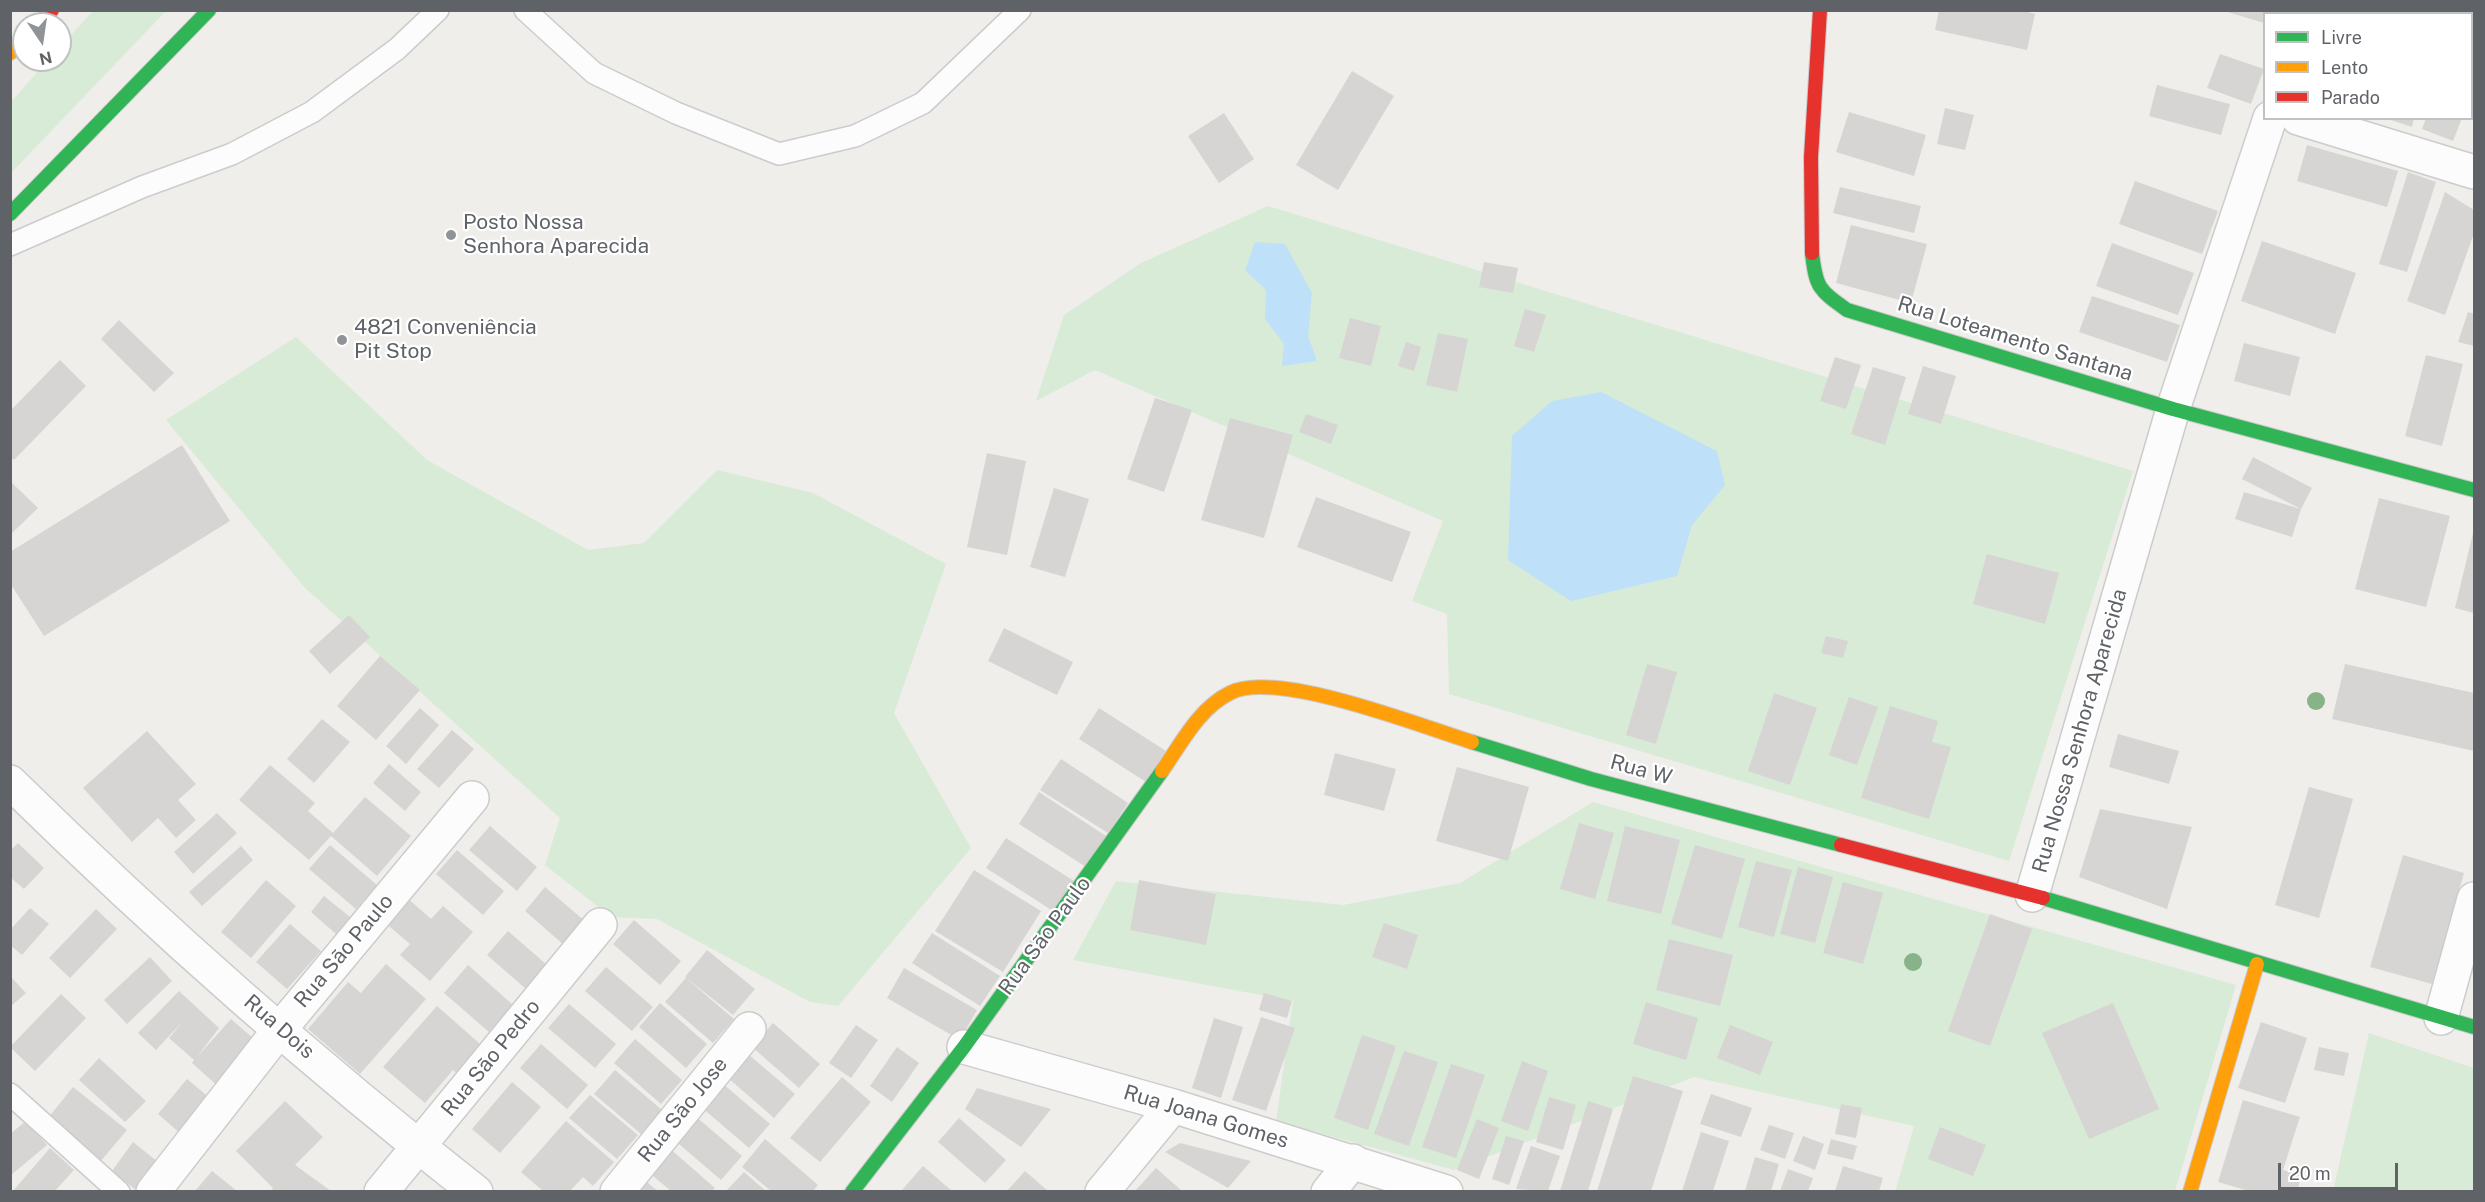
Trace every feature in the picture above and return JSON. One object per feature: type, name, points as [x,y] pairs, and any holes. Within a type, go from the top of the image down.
[{"type":"main road","points":[[10,214],[209,10]]},
{"type":"main road","name":"Rua Loteamento Santana","points":[[1820,10],[1813,112],[1810,253],[1821,290],[1847,310],[2173,409],[2475,490]]},
{"type":"main road","name":"Rua W","points":[[1240,687],[1272,686],[1305,691],[1592,779],[2032,895]]},
{"type":"main road","name":"Rua São Paulo","points":[[852,1191],[964,1047],[1205,711],[1222,695],[1240,687]]},
{"type":"main road","name":"Rua Nossa Senhora Aparecida","points":[[2032,895],[2257,964],[2475,1027]]},
{"type":"main road","points":[[2190,1191],[2257,964]]},
{"type":"street","name":"Rua Nossa Senhora Aparecida","points":[[2032,895],[2173,409],[2269,120]]},
{"type":"street","points":[[2305,120],[2475,172]]},
{"type":"street","name":"Rua Dois","points":[[10,782],[87,857],[280,1029],[418,1146],[476,1191]]},
{"type":"street","name":"Rua São Paulo","points":[[153,1191],[280,1029],[472,798]]},
{"type":"street","points":[[2441,1018],[2475,899]]},
{"type":"street","name":"Rua São Pedro","points":[[381,1191],[600,925]]},
{"type":"street","name":"Rua São Jose","points":[[617,1191],[750,1029]]},
{"type":"street","name":"Rua Joana Gomes","points":[[964,1047],[1173,1106],[1446,1191]]},
{"type":"street","points":[[1102,1191],[1173,1106]]},
{"type":"street","points":[[1328,1191],[1353,1161]]},
{"type":"lane","points":[[10,245],[142,187],[232,154],[312,111],[397,49],[438,10]]},
{"type":"lane","points":[[525,10],[594,73],[676,113],[779,154],[855,136],[923,103],[1020,10]]},
{"type":"lane","points":[[10,1094],[119,1191]]},
{"type":"green space","points":[[93,11],[166,11],[11,173],[11,102],[37,72],[72,72],[72,34]]},
{"type":"green space","points":[[1268,206],[2133,471],[2009,861],[1449,694],[1447,614],[1412,601],[1443,521],[1095,370],[1036,401],[1064,315],[1141,263]]},
{"type":"green space","points":[[296,337],[427,460],[588,550],[644,543],[717,470],[813,493],[946,564],[894,713],[971,848],[838,1006],[810,1002],[657,919],[611,917],[545,865],[560,818],[304,587],[166,420]]},
{"type":"green space","points":[[1593,802],[2236,985],[2175,1191],[1895,1192],[1914,1126],[1694,1077],[1454,1170],[1276,1121],[1293,1001],[1073,960],[1116,881],[1343,905],[1460,883]]},
{"type":"green space","points":[[2369,1033],[2474,1068],[2474,1191],[2333,1191]]},
{"type":"water","points":[[1255,242],[1285,244],[1312,293],[1308,336],[1317,361],[1282,366],[1284,344],[1265,319],[1266,290],[1245,270]]},
{"type":"water","points":[[1601,392],[1717,451],[1725,485],[1692,525],[1677,576],[1571,601],[1508,560],[1512,436],[1552,401]]},
{"type":"building","points":[[1939,10],[2021,10],[2035,14],[2027,50],[1935,30]]},
{"type":"building","points":[[2221,10],[2284,10],[2284,12],[2263,12],[2263,23]]},
{"type":"building","points":[[2348,10],[2455,10],[2454,12],[2350,12]]},
{"type":"building","points":[[2220,54],[2263,69],[2251,104],[2207,88]]},
{"type":"building","points":[[2473,62],[2474,63],[2473,92]]},
{"type":"building","points":[[1352,71],[1394,96],[1338,190],[1296,165]]},
{"type":"building","points":[[2157,85],[2230,104],[2221,135],[2149,116]]},
{"type":"building","points":[[1945,108],[1974,115],[1965,150],[1937,144]]},
{"type":"building","points":[[1849,112],[1926,135],[1914,176],[1836,152]]},
{"type":"building","points":[[1224,113],[1254,159],[1219,183],[1188,136]]},
{"type":"building","points":[[2391,120],[2414,120],[2412,127]]},
{"type":"building","points":[[2425,120],[2461,120],[2453,141],[2422,129]]},
{"type":"building","points":[[2307,145],[2398,171],[2387,207],[2297,181]]},
{"type":"building","points":[[2408,172],[2436,182],[2407,272],[2379,264]]},
{"type":"building","points":[[2135,181],[2218,211],[2202,254],[2119,224]]},
{"type":"building","points":[[1840,187],[1921,206],[1914,233],[1833,213]]},
{"type":"building","points":[[2445,192],[2474,210],[2474,233],[2445,315],[2407,301]]},
{"type":"building","points":[[1851,225],[1927,244],[1911,303],[1836,283]]},
{"type":"building","points":[[2262,241],[2356,273],[2335,334],[2241,301]]},
{"type":"building","points":[[2112,243],[2194,273],[2178,315],[2096,286]]},
{"type":"building","points":[[1484,262],[1518,268],[1513,293],[1479,287]]},
{"type":"building","points":[[2092,296],[2180,325],[2167,362],[2079,332]]},
{"type":"building","points":[[1525,309],[1546,315],[1534,352],[1514,346]]},
{"type":"building","points":[[2468,312],[2474,314],[2474,346],[2458,342]]},
{"type":"building","points":[[1350,318],[1381,326],[1371,366],[1339,358]]},
{"type":"building","points":[[119,320],[174,373],[154,392],[101,339]]},
{"type":"building","points":[[1438,333],[1468,339],[1457,392],[1426,385]]},
{"type":"building","points":[[1406,342],[1421,347],[1414,371],[1398,366]]},
{"type":"building","points":[[2244,343],[2300,357],[2290,396],[2234,381]]},
{"type":"building","points":[[2426,355],[2463,364],[2442,446],[2405,436]]},
{"type":"building","points":[[1835,357],[1861,365],[1846,409],[1820,401]]},
{"type":"building","points":[[60,360],[86,386],[14,460],[10,456],[10,411]]},
{"type":"building","points":[[1923,366],[1956,376],[1941,424],[1908,414]]},
{"type":"building","points":[[1873,367],[1906,377],[1885,445],[1851,434]]},
{"type":"building","points":[[1155,398],[1192,410],[1164,492],[1127,479]]},
{"type":"building","points":[[1306,414],[1338,425],[1331,444],[1299,432]]},
{"type":"building","points":[[1230,418],[1293,435],[1264,538],[1201,520]]},
{"type":"building","points":[[182,445],[230,521],[44,636],[10,583],[10,552]]},
{"type":"building","points":[[987,453],[1026,461],[1007,555],[967,547]]},
{"type":"building","points":[[2253,457],[2312,488],[2301,509],[2242,479]]},
{"type":"building","points":[[10,481],[38,508],[10,535]]},
{"type":"building","points":[[1054,488],[1089,499],[1065,577],[1030,567]]},
{"type":"building","points":[[2244,492],[2301,509],[2292,537],[2235,519]]},
{"type":"building","points":[[1316,497],[1411,532],[1392,582],[1297,547]]},
{"type":"building","points":[[2379,498],[2450,516],[2426,607],[2355,589]]},
{"type":"building","points":[[2474,529],[2474,613],[2455,608]]},
{"type":"building","points":[[1987,554],[2059,573],[2045,624],[1973,604]]},
{"type":"building","points":[[349,615],[370,637],[330,674],[309,651]]},
{"type":"building","points":[[1004,628],[1073,662],[1057,695],[988,661]]},
{"type":"building","points":[[1826,636],[1848,641],[1843,658],[1821,653]]},
{"type":"building","points":[[380,656],[420,690],[376,740],[337,706]]},
{"type":"building","points":[[1647,664],[1677,672],[1656,744],[1626,735]]},
{"type":"building","points":[[2345,664],[2474,693],[2474,751],[2332,719]]},
{"type":"building","points":[[1774,693],[1817,708],[1790,785],[1748,771]]},
{"type":"building","points":[[1849,697],[1878,707],[1857,765],[1829,755]]},
{"type":"building","points":[[1890,706],[1938,721],[1932,742],[1951,747],[1929,819],[1861,798]]},
{"type":"building","points":[[420,708],[439,725],[406,764],[386,746]]},
{"type":"building","points":[[1099,708],[1166,751],[1146,782],[1079,739]]},
{"type":"building","points":[[322,719],[350,742],[314,783],[287,759]]},
{"type":"building","points":[[452,730],[474,749],[439,788],[417,769]]},
{"type":"building","points":[[147,731],[196,784],[178,800],[196,820],[176,838],[158,818],[132,842],[83,788]]},
{"type":"building","points":[[2118,734],[2179,751],[2169,784],[2109,767]]},
{"type":"building","points":[[1335,753],[1396,769],[1384,811],[1324,795]]},
{"type":"building","points":[[1061,759],[1128,803],[1108,833],[1040,790]]},
{"type":"building","points":[[389,764],[421,792],[405,811],[373,783]]},
{"type":"building","points":[[270,765],[315,803],[308,811],[333,833],[365,797],[411,836],[377,876],[331,836],[309,860],[239,800]]},
{"type":"building","points":[[1457,767],[1529,787],[1508,861],[1436,841]]},
{"type":"building","points":[[2309,787],[2353,799],[2319,918],[2275,905]]},
{"type":"building","points":[[1039,792],[1106,836],[1086,867],[1019,824]]},
{"type":"building","points":[[2100,809],[2192,827],[2167,909],[2079,877]]},
{"type":"building","points":[[217,813],[237,833],[193,874],[174,852]]},
{"type":"building","points":[[1579,823],[1614,833],[1595,899],[1560,889]]},
{"type":"building","points":[[490,826],[537,867],[517,891],[469,850]]},
{"type":"building","points":[[1625,826],[1680,840],[1661,914],[1607,901]]},
{"type":"building","points":[[1006,838],[1074,881],[1053,911],[986,868]]},
{"type":"building","points":[[18,843],[44,868],[24,889],[10,877],[10,851]]},
{"type":"building","points":[[330,845],[377,885],[356,909],[309,869]]},
{"type":"building","points":[[1695,845],[1745,859],[1722,939],[1671,924]]},
{"type":"building","points":[[241,846],[253,860],[202,906],[189,892]]},
{"type":"building","points":[[457,850],[504,891],[483,915],[436,874]]},
{"type":"building","points":[[2403,855],[2464,873],[2432,984],[2370,967]]},
{"type":"building","points":[[1756,861],[1792,870],[1774,937],[1738,927]]},
{"type":"building","points":[[1798,867],[1833,877],[1815,943],[1780,934]]},
{"type":"building","points":[[974,870],[1041,911],[1003,972],[935,931]]},
{"type":"building","points":[[266,880],[296,906],[251,958],[221,932]]},
{"type":"building","points":[[1139,880],[1216,894],[1206,945],[1130,930]]},
{"type":"building","points":[[1843,882],[1883,893],[1863,964],[1823,953]]},
{"type":"building","points":[[545,887],[593,928],[572,952],[525,911]]},
{"type":"building","points":[[324,896],[350,917],[336,934],[311,912]]},
{"type":"building","points":[[405,896],[431,919],[443,906],[473,932],[430,981],[400,955],[410,944],[383,921]]},
{"type":"building","points":[[30,908],[49,924],[22,955],[10,945],[10,930]]},
{"type":"building","points":[[96,909],[117,929],[70,978],[49,958]]},
{"type":"building","points":[[1990,914],[2032,929],[1990,1046],[1948,1031]]},
{"type":"building","points":[[634,920],[681,961],[660,985],[613,944]]},
{"type":"building","points":[[1384,923],[1418,935],[1407,969],[1372,957]]},
{"type":"building","points":[[290,924],[321,951],[287,989],[256,962]]},
{"type":"building","points":[[508,931],[555,972],[534,996],[487,955]]},
{"type":"building","points":[[932,933],[1000,976],[980,1006],[912,963]]},
{"type":"building","points":[[1669,939],[1733,955],[1720,1006],[1656,990]]},
{"type":"building","points":[[707,950],[755,989],[733,1015],[685,977]]},
{"type":"building","points":[[150,957],[172,981],[127,1024],[104,1000]]},
{"type":"building","points":[[386,964],[426,999],[360,1074],[308,1029],[348,982],[361,993]]},
{"type":"building","points":[[468,965],[513,1005],[489,1032],[444,993]]},
{"type":"building","points":[[606,967],[653,1007],[632,1031],[585,991]]},
{"type":"building","points":[[904,968],[977,1010],[960,1040],[887,998]]},
{"type":"building","points":[[10,976],[26,993],[10,1007]]},
{"type":"building","points":[[686,978],[734,1019],[713,1043],[665,1002]]},
{"type":"building","points":[[179,991],[219,1028],[197,1057],[231,1019],[261,1045],[221,1089],[169,1038],[183,1021],[156,1050],[138,1033]]},
{"type":"building","points":[[1264,993],[1292,1001],[1287,1018],[1259,1010]]},
{"type":"building","points":[[61,994],[86,1018],[35,1071],[10,1047]]},
{"type":"building","points":[[1646,1002],[1698,1018],[1686,1060],[1633,1044]]},
{"type":"building","points":[[660,1003],[707,1044],[686,1068],[639,1027]]},
{"type":"building","points":[[2113,1003],[2159,1109],[2089,1139],[2042,1033]]},
{"type":"building","points":[[569,1004],[616,1044],[595,1068],[548,1028]]},
{"type":"building","points":[[437,1006],[487,1050],[462,1078],[453,1070],[425,1103],[383,1067]]},
{"type":"building","points":[[1261,1017],[1295,1028],[1266,1111],[1232,1100]]},
{"type":"building","points":[[1214,1018],[1243,1027],[1221,1098],[1192,1088]]},
{"type":"building","points":[[2261,1022],[2307,1038],[2285,1103],[2238,1088]]},
{"type":"building","points":[[773,1023],[820,1064],[799,1088],[752,1047]]},
{"type":"building","points":[[856,1025],[878,1040],[851,1078],[829,1063]]},
{"type":"building","points":[[1730,1025],[1773,1042],[1760,1075],[1717,1058]]},
{"type":"building","points":[[1362,1035],[1396,1046],[1368,1130],[1334,1118]]},
{"type":"building","points":[[635,1039],[682,1080],[661,1104],[614,1063]]},
{"type":"building","points":[[541,1044],[588,1085],[567,1109],[520,1068]]},
{"type":"building","points":[[897,1047],[919,1063],[892,1102],[870,1086]]},
{"type":"building","points":[[2319,1047],[2349,1053],[2344,1076],[2314,1070]]},
{"type":"building","points":[[1404,1051],[1438,1062],[1409,1146],[1374,1134]]},
{"type":"building","points":[[748,1054],[795,1094],[774,1118],[727,1077]]},
{"type":"building","points":[[99,1058],[146,1101],[125,1122],[79,1080]]},
{"type":"building","points":[[1522,1061],[1548,1071],[1528,1131],[1501,1121]]},
{"type":"building","points":[[1451,1064],[1485,1075],[1456,1158],[1422,1147]]},
{"type":"building","points":[[615,1070],[662,1110],[641,1134],[594,1094]]},
{"type":"building","points":[[1633,1076],[1683,1091],[1651,1191],[1597,1191]]},
{"type":"building","points":[[842,1077],[871,1102],[820,1162],[790,1138]]},
{"type":"building","points":[[187,1079],[211,1099],[181,1134],[158,1114]]},
{"type":"building","points":[[512,1082],[541,1107],[500,1153],[472,1129]]},
{"type":"building","points":[[722,1083],[770,1124],[749,1148],[701,1107]]},
{"type":"building","points":[[73,1087],[127,1130],[100,1162],[48,1118]]},
{"type":"building","points":[[977,1088],[1051,1109],[1021,1147],[965,1109]]},
{"type":"building","points":[[1711,1094],[1752,1108],[1741,1137],[1700,1124]]},
{"type":"building","points":[[590,1095],[638,1135],[617,1159],[569,1118]]},
{"type":"building","points":[[1549,1097],[1576,1105],[1563,1150],[1536,1142]]},
{"type":"building","points":[[2243,1100],[2300,1117],[2283,1170],[2302,1175],[2297,1191],[2249,1191],[2218,1182]]},
{"type":"building","points":[[285,1101],[323,1137],[295,1165],[331,1191],[271,1191],[273,1188],[236,1151]]},
{"type":"building","points":[[1588,1101],[1613,1109],[1588,1191],[1560,1191]]},
{"type":"building","points":[[1841,1104],[1862,1108],[1856,1138],[1835,1134]]},
{"type":"building","points":[[694,1115],[742,1156],[721,1180],[673,1139]]},
{"type":"building","points":[[959,1118],[1006,1160],[985,1183],[938,1142]]},
{"type":"building","points":[[1477,1119],[1499,1128],[1479,1179],[1457,1170]]},
{"type":"building","points":[[26,1121],[47,1145],[10,1176],[10,1134]]},
{"type":"building","points":[[566,1121],[614,1162],[593,1186],[583,1177],[570,1191],[543,1191],[521,1172]]},
{"type":"building","points":[[1769,1125],[1794,1133],[1785,1159],[1760,1150]]},
{"type":"building","points":[[1940,1127],[1986,1145],[1973,1176],[1928,1159]]},
{"type":"building","points":[[1701,1132],[1729,1141],[1713,1191],[1682,1191]]},
{"type":"building","points":[[1506,1136],[1524,1141],[1509,1185],[1492,1179]]},
{"type":"building","points":[[1803,1136],[1824,1144],[1815,1170],[1793,1161]]},
{"type":"building","points":[[765,1139],[818,1185],[813,1191],[771,1191],[742,1167]]},
{"type":"building","points":[[1831,1139],[1857,1146],[1853,1160],[1827,1154]]},
{"type":"building","points":[[133,1142],[158,1162],[136,1190],[112,1171]]},
{"type":"building","points":[[1180,1143],[1251,1161],[1228,1188],[1165,1152]]},
{"type":"building","points":[[1531,1146],[1560,1156],[1548,1191],[1516,1189]]},
{"type":"building","points":[[668,1147],[715,1188],[711,1191],[671,1191],[647,1171]]},
{"type":"building","points":[[50,1148],[74,1170],[55,1191],[13,1191]]},
{"type":"building","points":[[1755,1157],[1779,1164],[1771,1191],[1745,1191]]},
{"type":"building","points":[[923,1166],[952,1191],[902,1190]]},
{"type":"building","points":[[1843,1166],[1883,1178],[1879,1191],[1835,1191]]},
{"type":"building","points":[[1156,1168],[1182,1191],[1135,1191]]},
{"type":"building","points":[[1788,1169],[1813,1178],[1808,1191],[1780,1191]]},
{"type":"building","points":[[212,1171],[237,1191],[195,1191]]},
{"type":"building","points":[[1025,1171],[1048,1191],[1007,1191]]},
{"type":"building","points":[[744,1172],[766,1191],[726,1191]]},
{"type":"building","points":[[644,1180],[658,1191],[634,1191]]},
{"type":"traffic: fast","points":[[10,214],[209,10]]},
{"type":"traffic: fast","points":[[1812,253],[1815,274],[1820,287],[1830,298],[1847,310],[2173,409],[2474,490]]},
{"type":"traffic: fast","points":[[1472,742],[1591,779],[1841,845]]},
{"type":"traffic: fast","points":[[852,1192],[964,1047],[1162,771]]},
{"type":"traffic: fast","points":[[2043,898],[2474,1027]]},
{"type":"traffic: slow","points":[[1162,771],[1200,717],[1209,708],[1230,693],[1251,688],[1280,688],[1349,702],[1472,742]]},
{"type":"traffic: slow","points":[[2190,1192],[2257,964]]},
{"type":"traffic: jam","points":[[1812,253],[1811,157],[1820,10]]},
{"type":"traffic: jam","points":[[1841,845],[2043,898]]},
{"type":"place","name":"Posto Nossa Senhora Aparecida","points":[[451,235]]},
{"type":"place","name":"4821 Conveniência Pit Stop","points":[[342,340]]}]
